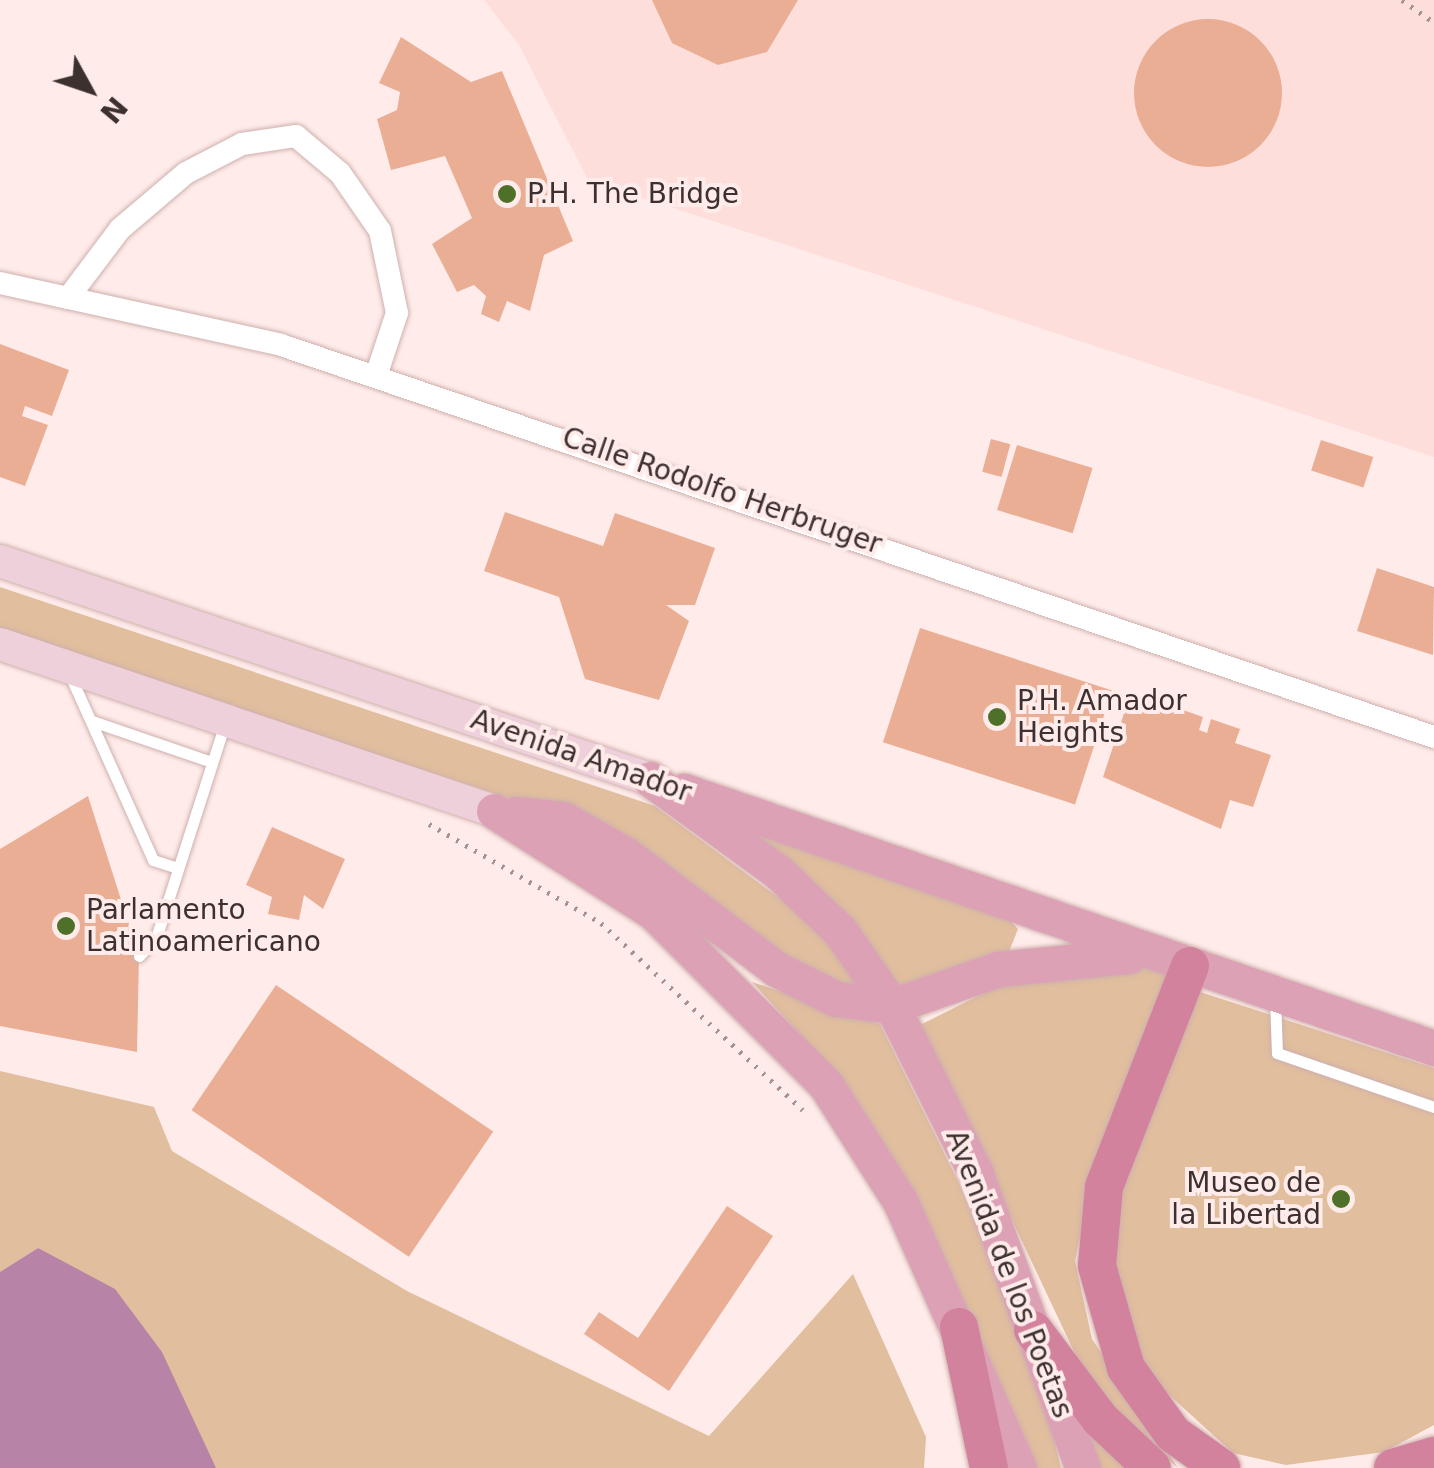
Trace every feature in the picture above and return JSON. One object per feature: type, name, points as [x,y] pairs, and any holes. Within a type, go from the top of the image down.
[{"type":"highway","points":[[1175,962],[1104,1187],[1096,1266],[1126,1368],[1173,1434],[1221,1468]]},
{"type":"highway","points":[[959,1326],[989,1468]]},
{"type":"highway","points":[[1033,1330],[1100,1419],[1152,1468]]},
{"type":"highway","points":[[1392,1468],[1434,1456]]},
{"type":"highway","points":[[1412,1468],[1434,1456]]},
{"type":"main road","name":"Avenida Amador","points":[[0,561],[1434,1048]]},
{"type":"main road","points":[[0,644],[494,811],[562,819],[626,854],[776,970],[836,999],[892,1006]]},
{"type":"main road","name":"Avenida de los Poetas","points":[[650,779],[778,872],[840,931],[892,1006],[975,1172],[1083,1468]]},
{"type":"main road","points":[[494,811],[653,912],[754,1006],[872,1152],[959,1326],[1020,1468]]},
{"type":"main road","name":"Avenida Amador","points":[[892,1006],[1050,959],[1175,962]]},
{"type":"street","points":[[68,298],[120,229],[186,173],[242,144],[296,136],[340,173],[380,230],[398,313],[376,376]]},
{"type":"street","name":"Calle Rodolfo Herbruger","points":[[0,283],[376,376],[1434,736]]},
{"type":"lane","points":[[65,666],[153,860],[177,868]]},
{"type":"lane","points":[[139,956],[156,938],[227,719]]},
{"type":"lane","points":[[92,722],[212,762]]},
{"type":"lane","points":[[1275,994],[1277,1053],[1434,1107]]},
{"type":"path","points":[[1402,0],[1434,22]]},
{"type":"path","points":[[420,819],[501,857],[601,923],[815,1121]]},
{"type":"shaded area","points":[[484,0],[1434,0],[1434,457],[588,180],[519,45]]},
{"type":"shaded area","points":[[0,587],[655,806],[809,920],[862,983],[841,989],[800,973],[607,842],[508,798],[0,630]]},
{"type":"shaded area","points":[[750,832],[1003,912],[1018,929],[1007,957],[896,990]]},
{"type":"shaded area","points":[[1141,965],[1172,976],[1092,1180],[1075,1261],[1092,1339],[1178,1468],[1095,1396],[920,1025],[1000,985]]},
{"type":"shaded area","points":[[752,982],[880,1024],[959,1183],[1041,1386],[1061,1468],[1030,1468],[917,1198],[839,1077]]},
{"type":"shaded area","points":[[1194,990],[1434,1068],[1434,1425],[1384,1452],[1286,1465],[1233,1453],[1157,1384],[1129,1333],[1112,1268],[1118,1184]]},
{"type":"shaded area","points":[[0,1071],[154,1107],[172,1151],[407,1291],[709,1436],[853,1274],[926,1437],[924,1468],[216,1468],[38,1248],[0,1272]]},
{"type":"shaded area","points":[[38,1248],[115,1289],[162,1352],[216,1468],[0,1468],[0,1272]]},
{"type":"shaded area","points":[[1087,1424],[1132,1468],[1098,1468]]},
{"type":"building","points":[[652,0],[798,0],[767,52],[718,65],[672,43]]},
{"type":"building","points":[[1208,19],[1236,25],[1260,41],[1276,65],[1282,93],[1276,121],[1260,145],[1236,161],[1208,167],[1180,161],[1156,145],[1140,121],[1134,93],[1140,65],[1156,41],[1180,25]]},
{"type":"building","name":"P.H. The Bridge","points":[[401,37],[471,82],[502,71],[573,241],[544,255],[530,311],[507,301],[499,322],[481,314],[486,296],[474,285],[457,292],[432,244],[472,218],[445,156],[391,170],[377,119],[397,110],[400,92],[379,83]]},
{"type":"building","points":[[0,344],[69,370],[52,416],[25,406],[22,416],[48,425],[25,486],[0,477]]},
{"type":"building","points":[[991,439],[1010,444],[1002,477],[982,472]]},
{"type":"building","points":[[1321,440],[1373,457],[1363,487],[1311,470]]},
{"type":"building","points":[[1017,445],[1093,468],[1073,533],[997,510]]},
{"type":"building","points":[[505,512],[603,546],[615,513],[715,548],[695,605],[666,605],[689,621],[659,700],[585,679],[559,597],[484,571]]},
{"type":"building","points":[[1377,568],[1434,587],[1433,655],[1357,631]]},
{"type":"building","name":"P.H. Amador Heights","points":[[920,628],[1112,690],[1075,805],[883,742]]},
{"type":"building","points":[[1131,692],[1203,717],[1199,730],[1207,733],[1211,719],[1240,729],[1235,743],[1271,755],[1253,807],[1230,800],[1221,829],[1103,777]]},
{"type":"building","name":"Parlamento Latinoamericano","points":[[88,796],[139,956],[137,1052],[0,1026],[0,849]]},
{"type":"building","points":[[272,827],[345,859],[323,909],[304,895],[299,920],[268,914],[272,897],[246,885]]},
{"type":"building","points":[[276,985],[493,1132],[409,1257],[192,1110]]},
{"type":"building","points":[[727,1206],[773,1236],[669,1391],[584,1334],[599,1312],[638,1338]]},
{"type":"place","name":"P.H. The Bridge","points":[[507,194]]},
{"type":"place","name":"P.H. Amador Heights","points":[[997,717]]},
{"type":"place","name":"Parlamento Latinoamericano","points":[[66,926]]},
{"type":"place","name":"Museo de la Libertad","points":[[1341,1199]]}]
